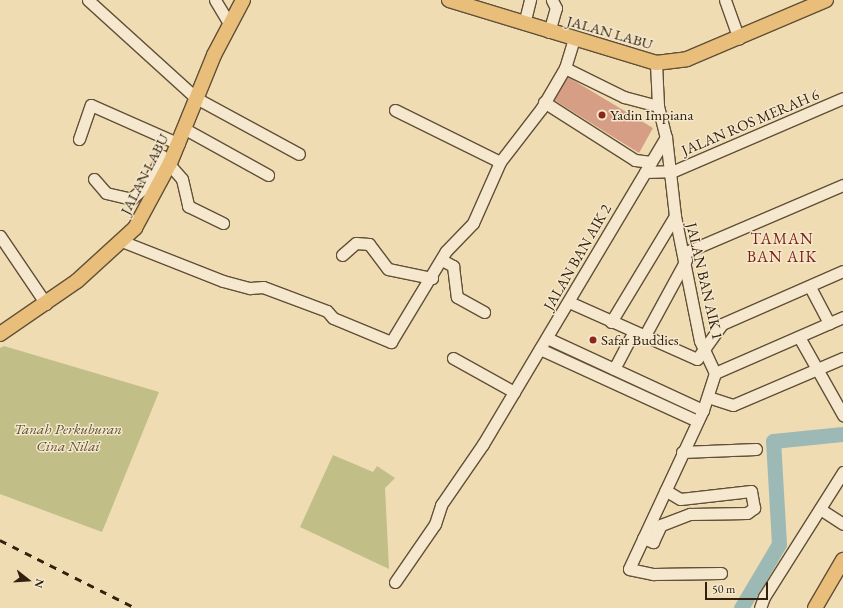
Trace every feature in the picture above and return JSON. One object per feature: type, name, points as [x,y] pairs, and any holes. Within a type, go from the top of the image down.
[{"type":"main road","name":"JALAN LABU","points":[[0,334],[46,304],[124,242],[155,196],[179,144],[196,98],[229,23],[243,0]]},
{"type":"main road","name":"JALAN LABU","points":[[451,0],[550,32],[656,63],[687,59],[739,39],[826,0]]},
{"type":"main road","points":[[815,608],[843,560]]},
{"type":"street","points":[[88,0],[196,98],[299,154]]},
{"type":"street","points":[[214,0],[229,23]]},
{"type":"street","points":[[524,24],[530,0]]},
{"type":"street","points":[[550,32],[556,8],[552,0]]},
{"type":"street","points":[[725,0],[739,39]]},
{"type":"street","points":[[124,242],[222,281],[250,288],[263,287],[327,311],[333,318],[385,342],[395,338],[442,260],[473,223],[500,162],[544,102],[565,68],[574,39]]},
{"type":"street","name":"JALAN BAN AIK 1","points":[[656,63],[658,106],[666,137],[675,216],[705,350],[715,373]]},
{"type":"street","points":[[565,68],[624,97],[658,106]]},
{"type":"street","name":"JALAN ROS MERAH 6","points":[[669,172],[843,98]]},
{"type":"street","points":[[544,102],[635,160],[651,162]]},
{"type":"street","points":[[79,139],[91,105],[179,144]]},
{"type":"street","points":[[394,110],[500,162]]},
{"type":"street","points":[[185,129],[268,175]]},
{"type":"street","name":"JALAN BAN AIK 2","points":[[395,582],[435,524],[441,505],[514,392],[666,137]]},
{"type":"street","points":[[94,179],[106,193],[131,199],[146,186],[159,157],[165,157],[182,179],[188,206],[223,223]]},
{"type":"street","points":[[644,172],[669,172]]},
{"type":"street","points":[[644,337],[685,257],[843,185]]},
{"type":"street","points":[[611,322],[675,216]]},
{"type":"street","points":[[0,236],[46,304]]},
{"type":"street","points":[[342,255],[356,243],[369,244],[388,269],[432,278]]},
{"type":"street","points":[[442,260],[453,266],[457,297],[484,312]]},
{"type":"street","points":[[569,302],[692,359],[705,350],[722,324],[810,287],[843,271]]},
{"type":"street","points":[[810,287],[829,323]]},
{"type":"street","points":[[721,573],[653,574],[629,569],[682,452],[703,410],[715,373],[843,317]]},
{"type":"street","points":[[614,369],[633,332]]},
{"type":"street","points":[[799,337],[815,370],[843,415]]},
{"type":"street","points":[[547,338],[703,410]]},
{"type":"street","points":[[540,349],[697,421]]},
{"type":"street","points":[[453,358],[514,392]]},
{"type":"street","points":[[708,397],[733,405],[843,358]]},
{"type":"street","points":[[682,452],[756,449]]},
{"type":"street","points":[[760,608],[764,597],[843,472]]},
{"type":"street","points":[[665,490],[680,499],[690,514]]},
{"type":"street","points":[[643,538],[653,542],[661,525],[690,514],[747,513],[754,508],[752,491],[680,499]]},
{"type":"street","points":[[820,509],[843,524]]},
{"type":"green space","name":"Tanah Perkuburan Cina Nilai","points":[[4,346],[159,392],[102,532],[0,494],[0,348]]},
{"type":"green space","points":[[333,455],[373,472],[377,466],[395,478],[385,488],[389,569],[300,527]]},
{"type":"building","name":"Yadin Impiana","points":[[568,77],[653,128],[639,153],[554,100]]},
{"type":"waterway","points":[[741,608],[779,544],[773,441],[843,434]]},
{"type":"railway","points":[[0,540],[136,608]]},
{"type":"place","name":"Yadin Impiana","points":[[602,115]]},
{"type":"place","name":"Safar Buddies","points":[[593,340]]},
{"type":"district","name":"TAMAN BAN AIK","points":[[782,248]]}]
